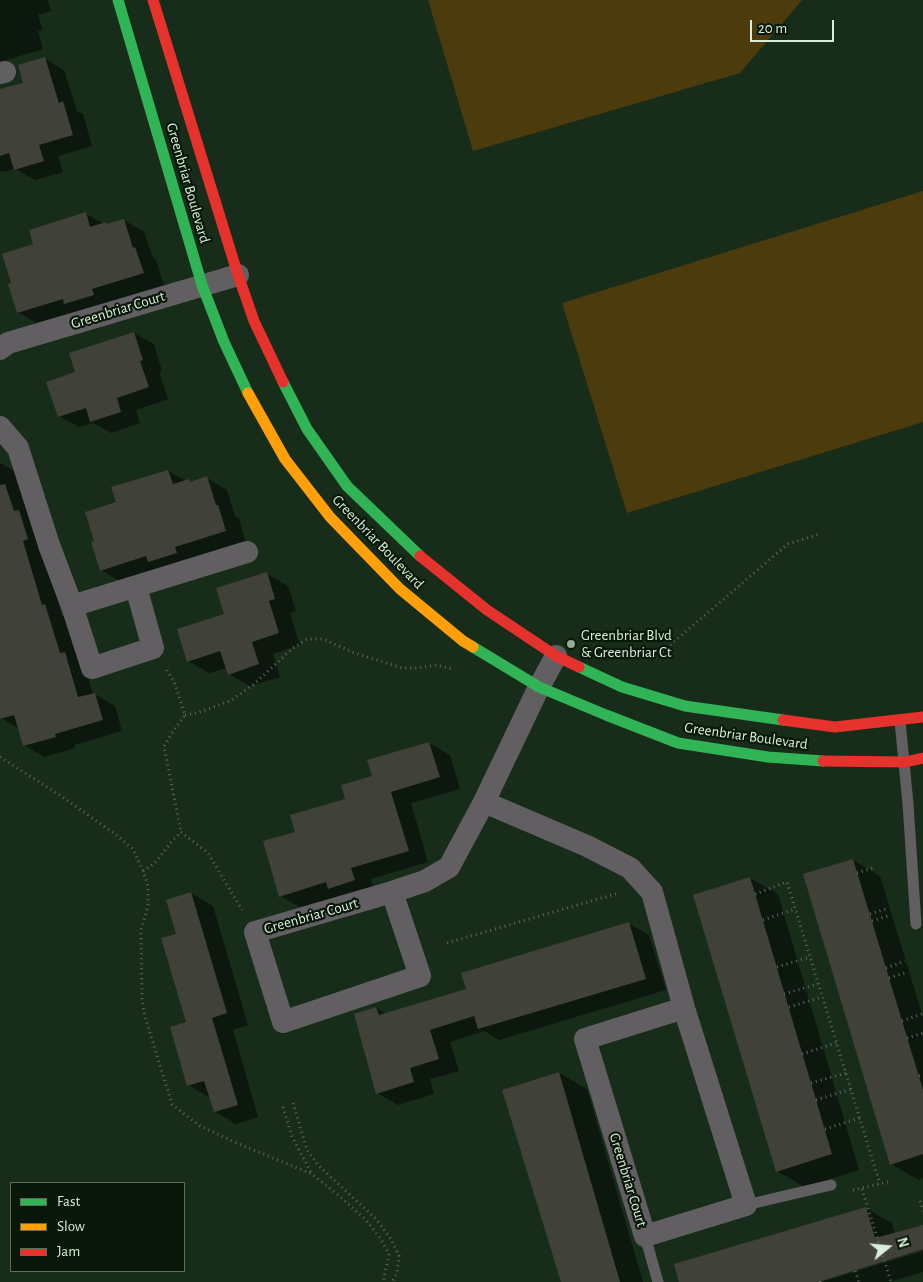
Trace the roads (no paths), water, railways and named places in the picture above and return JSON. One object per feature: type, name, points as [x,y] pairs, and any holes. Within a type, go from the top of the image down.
[{"type":"street","name":"Greenbriar Boulevard","points":[[118,0],[202,285],[224,342],[249,396],[285,459],[330,517],[400,589],[463,641],[539,687],[678,743],[768,757],[836,762],[905,762],[923,758]]},
{"type":"street","name":"Greenbriar Boulevard","points":[[153,0],[238,275],[254,321],[277,370],[307,429],[348,486],[424,560],[487,610],[556,656],[622,687],[685,706],[835,727],[923,717]]},
{"type":"street","name":"Greenbriar Court","points":[[0,349],[8,343],[238,275]]},
{"type":"street","points":[[0,427],[18,448],[49,545],[72,606],[92,668],[154,648],[136,587]]},
{"type":"street","points":[[72,606],[247,552]]},
{"type":"street","name":"Greenbriar Court","points":[[392,892],[420,976],[283,1022],[255,932],[425,881],[450,867],[556,656]]},
{"type":"street","points":[[484,802],[587,846],[630,868],[652,892],[684,1008],[746,1205]]},
{"type":"street","name":"Greenbriar Court","points":[[684,1008],[585,1039],[645,1236],[746,1205]]},
{"type":"lane","points":[[900,720],[905,762],[916,924]]},
{"type":"lane","points":[[746,1205],[831,1185]]},
{"type":"lane","points":[[645,1236],[658,1282]]},
{"type":"place","name":"Greenbriar Blvd & Greenbriar Ct","points":[[571,644]]}]
